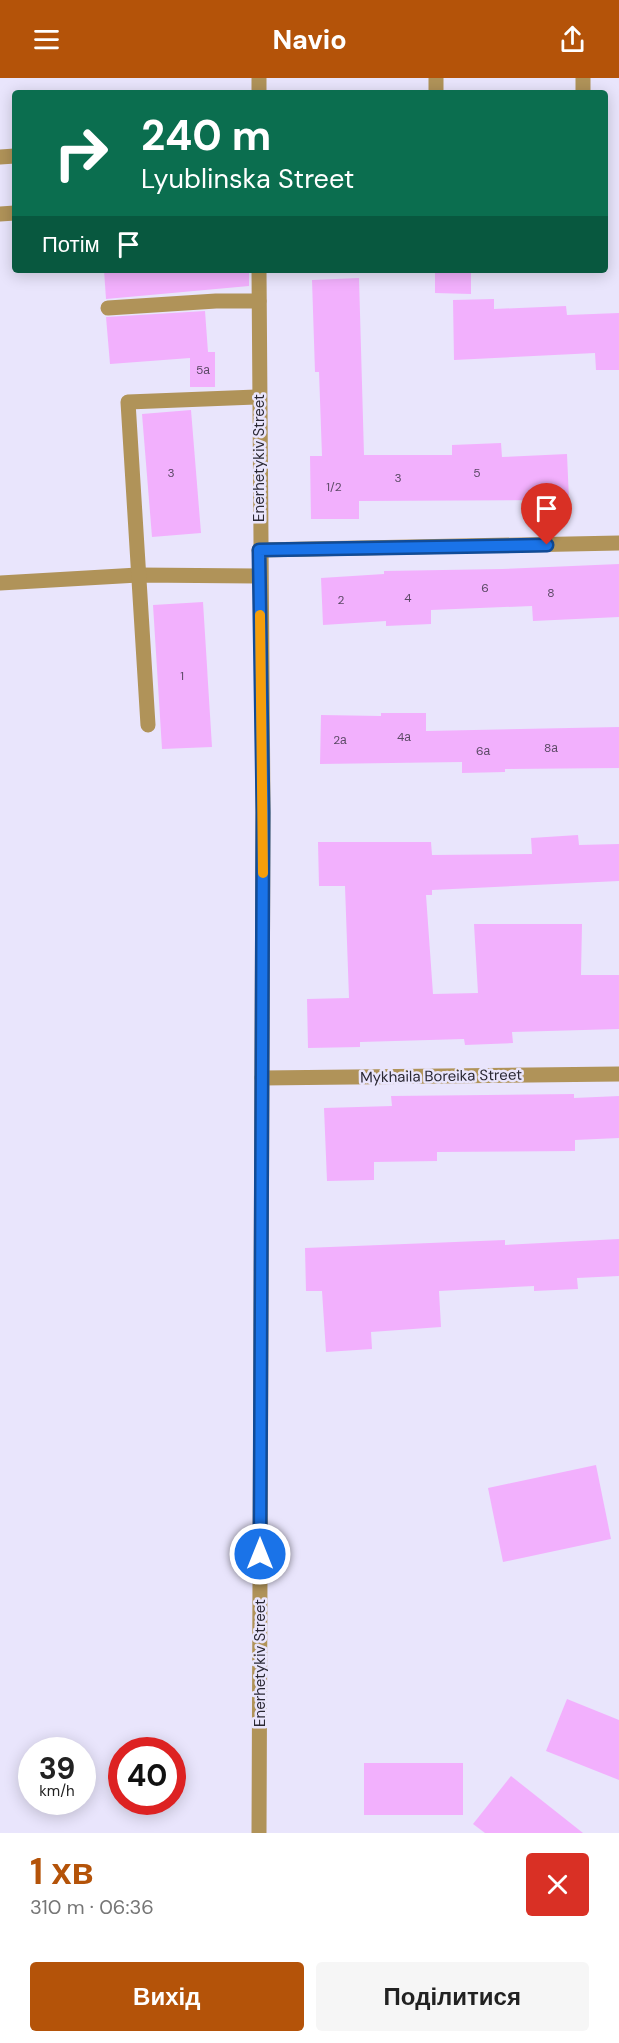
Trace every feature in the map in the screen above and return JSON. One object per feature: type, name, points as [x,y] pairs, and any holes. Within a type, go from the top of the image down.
[{"type":"street","name":"Enerhetykiv Street","points":[[259,273],[259,550],[263,812],[259,1833]]},
{"type":"street","points":[[108,308],[216,300],[259,301]]},
{"type":"street","points":[[148,724],[128,402],[259,397]]},
{"type":"street","points":[[259,550],[619,543]]},
{"type":"street","points":[[0,583],[138,575],[260,576]]},
{"type":"street","name":"Mykhaila Boreika Street","points":[[262,1078],[619,1074]]},
{"type":"building","points":[[104,273],[249,273],[249,286],[106,299]]},
{"type":"building","points":[[435,273],[471,273],[471,294],[435,293]]},
{"type":"building","points":[[359,278],[364,455],[452,455],[452,445],[501,443],[502,457],[567,454],[569,500],[359,501],[359,519],[311,519],[310,456],[322,456],[319,372],[315,372],[312,280]]},
{"type":"building","points":[[494,299],[494,309],[566,306],[567,315],[619,313],[619,370],[596,370],[595,353],[454,360],[453,300]]},
{"type":"building","points":[[205,311],[208,352],[215,352],[215,387],[190,387],[190,358],[110,364],[106,317]]},
{"type":"building","points":[[191,410],[201,533],[152,537],[142,414]]},
{"type":"building","points":[[619,564],[619,617],[533,621],[532,606],[431,610],[431,624],[386,626],[386,621],[323,625],[321,578],[384,574],[384,571]]},
{"type":"building","points":[[203,602],[212,747],[162,749],[153,605]]},
{"type":"building","points":[[381,713],[426,713],[426,731],[619,727],[619,768],[505,769],[505,772],[462,773],[462,762],[320,764],[321,715],[381,716]]},
{"type":"building","points":[[578,835],[579,845],[619,844],[619,881],[432,890],[432,895],[426,895],[433,994],[478,993],[474,924],[582,924],[581,975],[619,975],[619,1029],[512,1032],[513,1043],[465,1045],[464,1039],[360,1042],[360,1047],[308,1048],[307,999],[349,998],[345,886],[319,886],[318,842],[431,842],[432,855],[532,854],[531,838]]},
{"type":"building","points":[[574,1094],[574,1098],[619,1096],[619,1138],[575,1140],[575,1151],[437,1152],[437,1161],[374,1162],[374,1180],[327,1181],[324,1108],[392,1106],[391,1096]]},
{"type":"building","points":[[619,1239],[619,1276],[577,1278],[578,1289],[534,1291],[534,1286],[439,1291],[441,1327],[371,1332],[372,1349],[326,1352],[322,1291],[306,1291],[305,1248],[505,1240],[505,1245]]},
{"type":"building","points":[[596,1465],[611,1539],[503,1562],[488,1488]]},
{"type":"building","points":[[567,1699],[619,1720],[619,1780],[546,1751]]},
{"type":"building","points":[[364,1763],[463,1763],[463,1815],[364,1815]]},
{"type":"building","points":[[511,1776],[583,1833],[485,1833],[473,1824]]},
{"type":"slow traffic","points":[[260,615],[263,873]]},
{"type":"route","points":[[260,1554],[263,812],[259,550],[547,545]]}]
